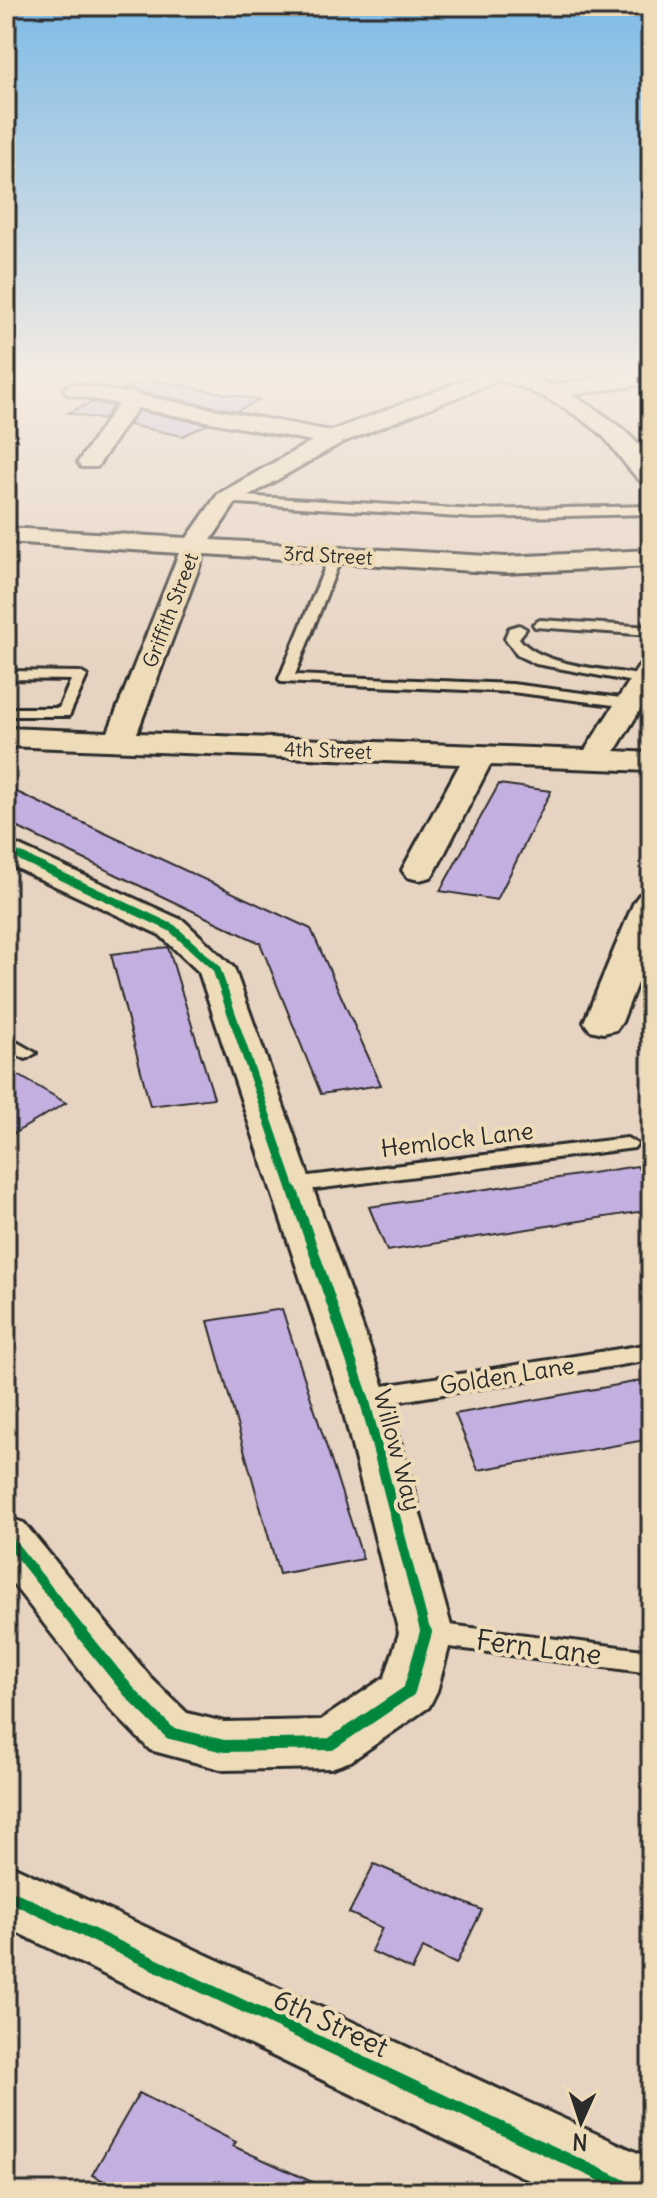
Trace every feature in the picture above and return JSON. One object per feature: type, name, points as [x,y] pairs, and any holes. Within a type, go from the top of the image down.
[{"type":"street","name":"Griffith Street","points":[[119,741],[194,547],[226,499],[271,474]]},
{"type":"street","name":"3rd Street","points":[[6,535],[505,565],[651,558]]},
{"type":"street","points":[[594,760],[641,684]]},
{"type":"street","name":"4th Street","points":[[6,737],[651,762]]},
{"type":"street","points":[[419,870],[479,756]]},
{"type":"street","name":"Willow Way","points":[[6,850],[172,928],[216,968],[364,1398],[426,1633]]},
{"type":"street","points":[[603,1022],[651,902]]},
{"type":"street","points":[[6,1537],[131,1694],[170,1733],[224,1746],[331,1744],[409,1691],[426,1633]]},
{"type":"street","name":"6th Street","points":[[6,1894],[637,2192]]},
{"type":"lane","points":[[226,499],[475,514],[651,510]]},
{"type":"lane","points":[[336,555],[286,679],[512,688],[641,684]]},
{"type":"lane","points":[[540,624],[651,631]]},
{"type":"lane","points":[[519,629],[514,631],[512,638],[522,652],[541,661],[641,684]]},
{"type":"lane","points":[[6,675],[80,676],[64,713],[6,712]]},
{"type":"lane","points":[[6,1042],[26,1053]]},
{"type":"lane","name":"Hemlock Lane","points":[[292,1185],[627,1144]]},
{"type":"lane","name":"Golden Lane","points":[[364,1398],[651,1352]]},
{"type":"lane","name":"Fern Lane","points":[[426,1633],[651,1662]]},
{"type":"building","points":[[499,784],[551,791],[497,900],[440,891]]},
{"type":"building","points":[[6,787],[311,929],[381,1085],[321,1094],[260,943],[6,822]]},
{"type":"building","points":[[168,947],[214,1098],[150,1106],[111,954]]},
{"type":"building","points":[[6,1068],[66,1103],[6,1138]]},
{"type":"building","points":[[637,1166],[651,1189],[651,1210],[387,1251],[369,1207]]},
{"type":"building","points":[[282,1309],[363,1559],[279,1574],[208,1321]]},
{"type":"building","points":[[651,1379],[651,1439],[478,1470],[455,1414]]},
{"type":"building","points":[[374,1864],[482,1910],[456,1964],[423,1948],[412,1970],[371,1951],[382,1928],[349,1913]]},
{"type":"building","points":[[139,2093],[236,2142],[233,2146],[334,2192],[125,2192],[92,2175]]},
{"type":"cycle path","points":[[6,850],[172,928],[216,968],[364,1398],[426,1633],[409,1691],[331,1744],[224,1746],[170,1733],[131,1694],[6,1537]]},
{"type":"cycle path","points":[[6,1894],[637,2192]]}]
